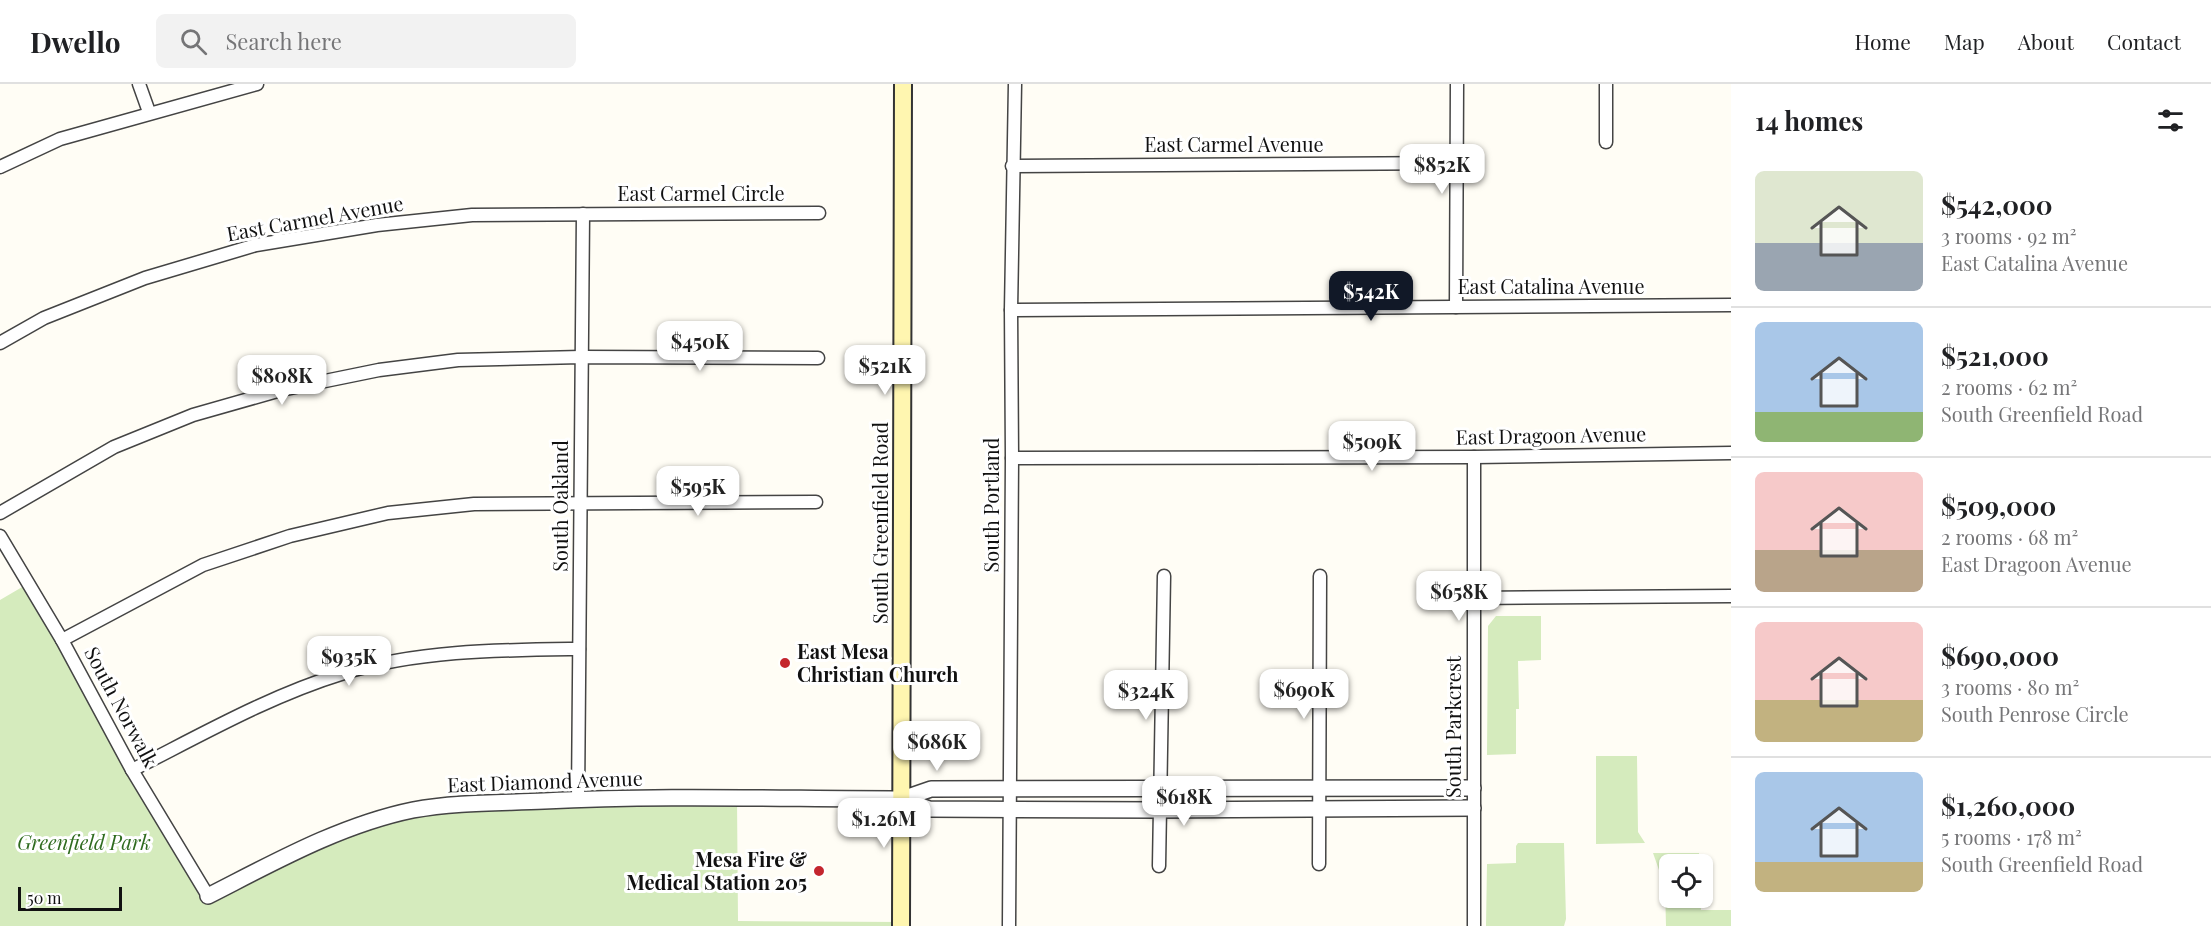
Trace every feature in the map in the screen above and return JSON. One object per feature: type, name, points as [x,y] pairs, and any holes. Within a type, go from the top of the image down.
[{"type":"main road","name":"South Greenfield Road","points":[[901,926],[903,84]]},
{"type":"street","points":[[139,84],[148,112]]},
{"type":"street","points":[[0,167],[60,138],[148,112],[257,84]]},
{"type":"street","name":"South Portland","points":[[1008,926],[1012,166],[1015,84]]},
{"type":"street","points":[[1456,307],[1457,84]]},
{"type":"street","points":[[1606,84],[1606,142]]},
{"type":"street","name":"East Carmel Avenue","points":[[1012,166],[1457,163]]},
{"type":"street","name":"East Carmel Circle","points":[[583,214],[819,213]]},
{"type":"street","name":"East Carmel Avenue","points":[[0,343],[44,318],[145,278],[256,245],[377,225],[460,217],[583,214]]},
{"type":"street","name":"South Oakland","points":[[579,799],[583,214]]},
{"type":"street","name":"East Catalina Avenue","points":[[1011,310],[1731,305]]},
{"type":"street","points":[[0,513],[114,447],[193,415],[281,390],[379,370],[458,360],[581,357],[818,358]]},
{"type":"street","name":"East Dragoon Avenue","points":[[1012,458],[1474,457],[1731,453]]},
{"type":"street","name":"South Parkcrest","points":[[1474,457],[1474,926]]},
{"type":"street","points":[[62,640],[203,565],[290,536],[388,513],[474,504],[816,502]]},
{"type":"street","name":"South Norwalk","points":[[0,536],[62,640],[132,770],[208,896]]},
{"type":"street","points":[[1159,866],[1164,576]]},
{"type":"street","points":[[1319,864],[1320,576]]},
{"type":"street","points":[[1474,598],[1731,596]]},
{"type":"street","points":[[132,770],[270,700],[344,673],[418,656],[486,650],[579,649]]},
{"type":"street","name":"East Diamond Avenue","points":[[208,896],[305,848],[361,826],[413,810],[471,804],[579,799],[902,799],[930,789],[1473,788]]},
{"type":"street","name":"East Diamond Avenue","points":[[902,799],[929,809],[1473,808]]},
{"type":"green space","name":"Greenfield Park","points":[[29,583],[208,896],[305,848],[413,810],[737,799],[738,921],[901,922],[901,926],[0,926],[0,600]]},
{"type":"green space","points":[[1496,616],[1541,616],[1541,660],[1518,661],[1519,709],[1516,709],[1516,754],[1487,755],[1488,626]]},
{"type":"green space","points":[[1596,756],[1637,756],[1638,832],[1645,843],[1596,844]]},
{"type":"green space","points":[[1518,843],[1564,843],[1566,919],[1564,926],[1486,926],[1487,864],[1516,863]]},
{"type":"green space","points":[[1653,853],[1699,853],[1659,854],[1659,870]]},
{"type":"green space","points":[[1666,908],[1731,910],[1731,926],[1666,926]]},
{"type":"place","name":"East Mesa Christian Church","points":[[785,663]]},
{"type":"place","name":"Mesa Fire & Medical Station 205","points":[[819,871]]}]
